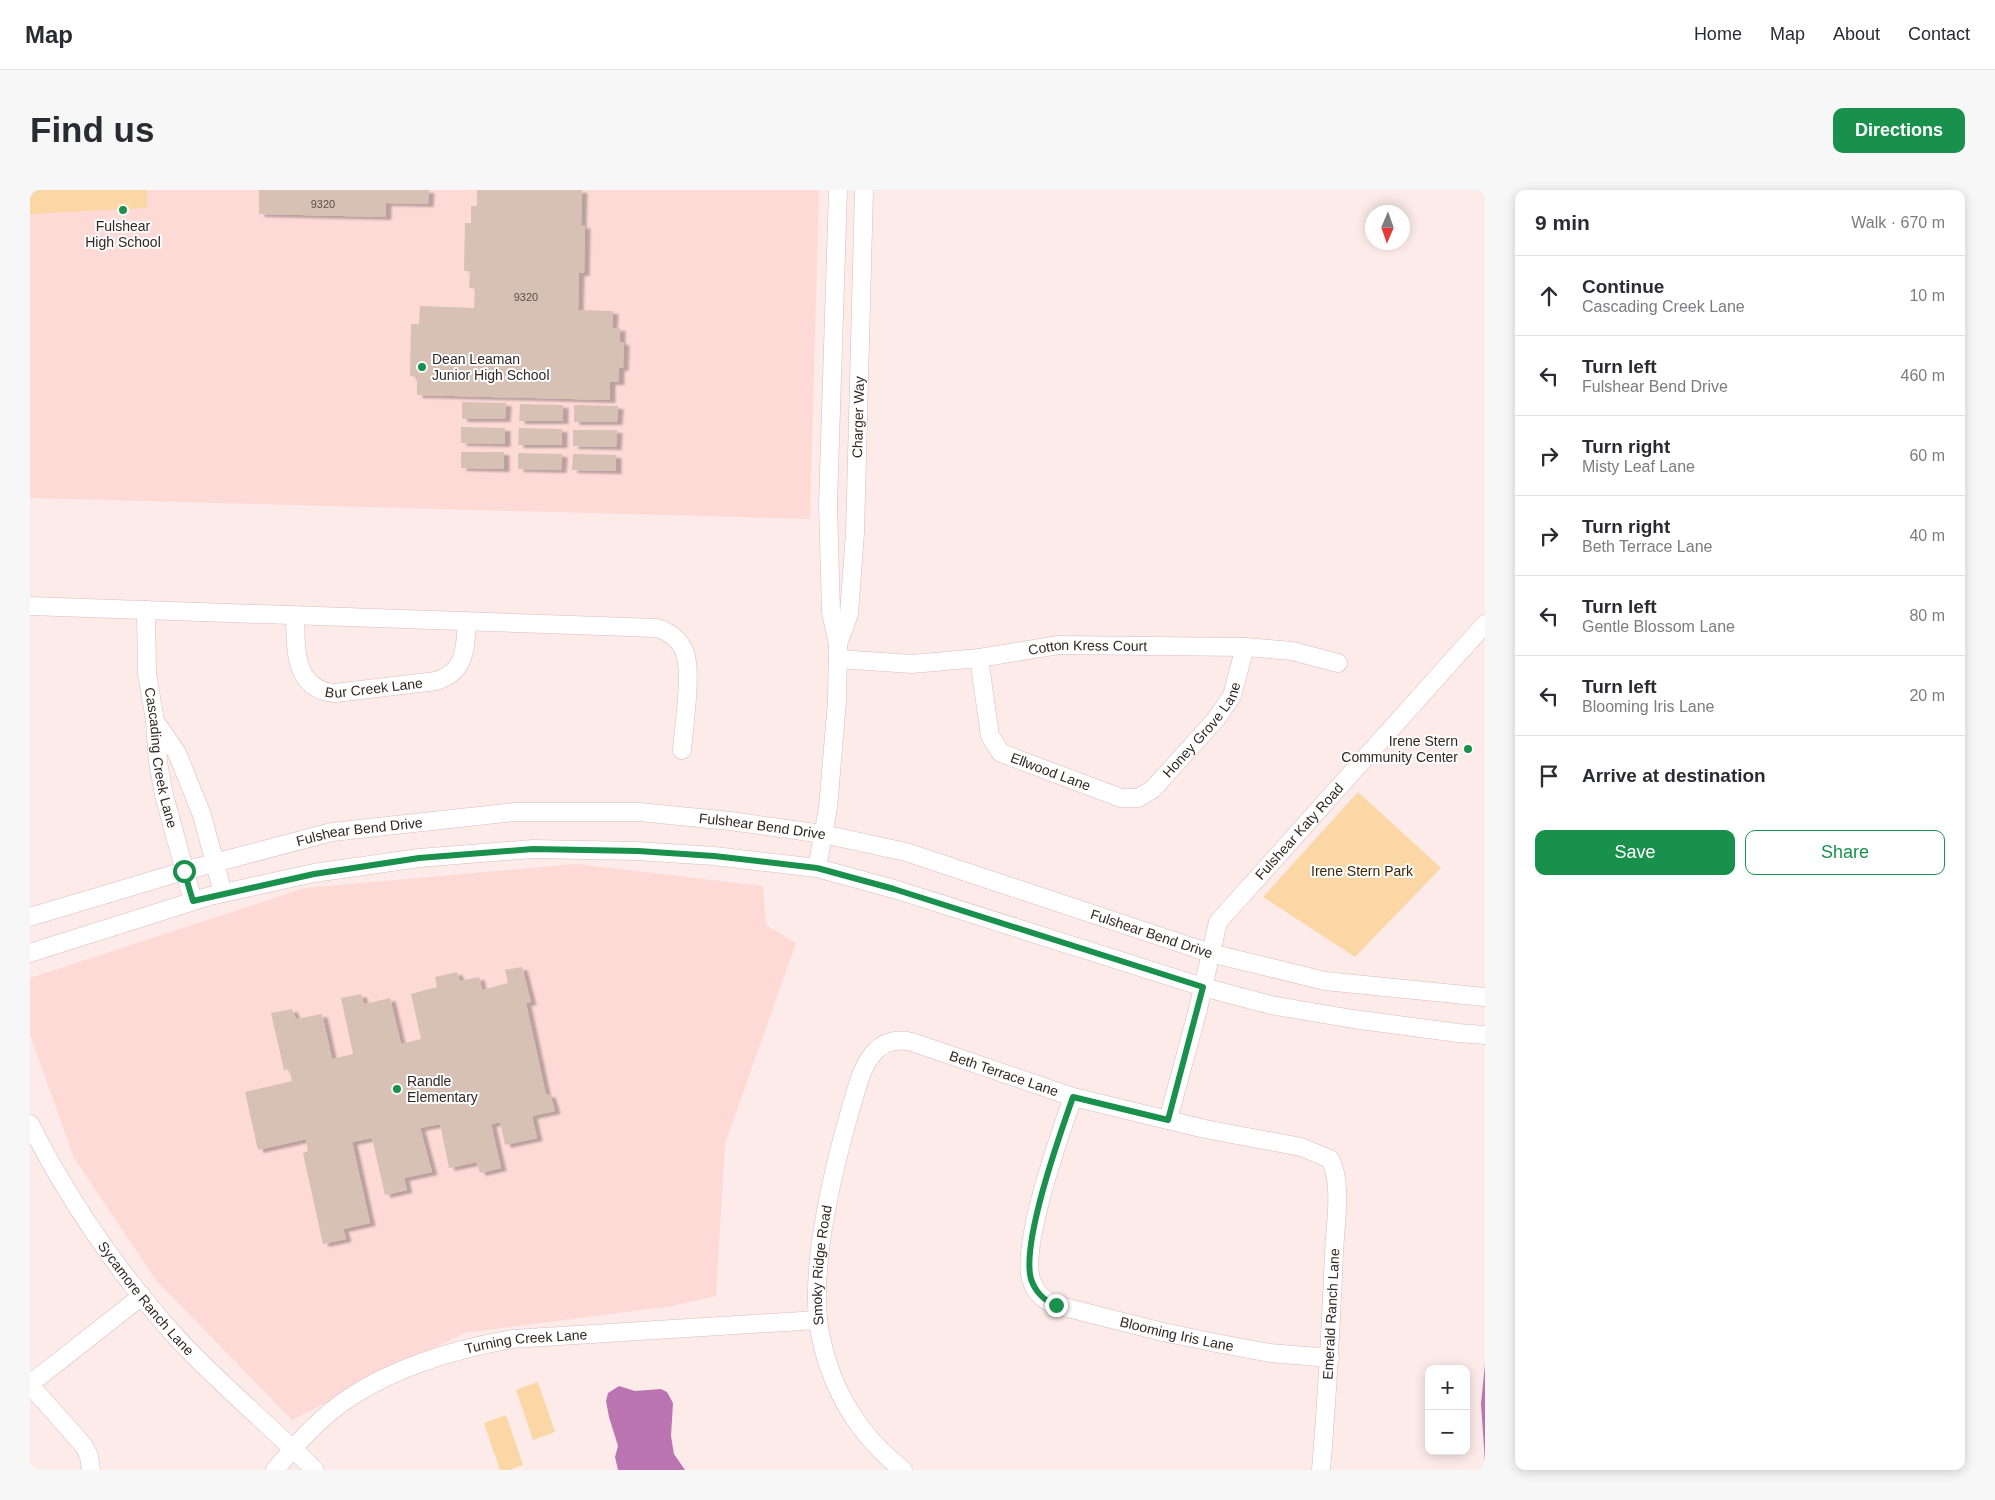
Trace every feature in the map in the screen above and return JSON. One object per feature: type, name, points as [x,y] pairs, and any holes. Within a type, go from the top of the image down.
[{"type":"street","name":"Charger Way","points":[[817,868],[829,800],[837,701],[838,652],[831,612],[828,504],[838,190]]},
{"type":"street","name":"Charger Way","points":[[838,652],[849,614],[856,505],[864,190]]},
{"type":"street","points":[[828,504],[856,505]]},
{"type":"street","points":[[30,606],[657,628],[668,632],[677,640],[685,653],[687,664],[686,712],[682,750]]},
{"type":"street","name":"Cascading Creek Lane","points":[[146,610],[147,673],[155,721],[158,762],[164,795],[193,901]]},
{"type":"street","name":"Bur Creek Lane","points":[[295,615],[296,646],[301,671],[314,686],[324,692],[335,693],[431,682],[447,677],[456,670],[464,656],[467,621]]},
{"type":"street","name":"Fulshear Katy Road","points":[[1168,1120],[1218,922],[1485,624]]},
{"type":"street","name":"Cotton Kress Court","points":[[838,652],[912,664],[979,658],[1059,645],[1245,647],[1292,651],[1338,664]]},
{"type":"street","name":"Honey Grove Lane","points":[[1138,798],[1153,789],[1216,719],[1232,696],[1245,647]]},
{"type":"street","name":"Ellwood Lane","points":[[979,658],[990,736],[1001,753],[1121,798],[1138,798]]},
{"type":"street","points":[[155,721],[177,754],[202,814],[223,893]]},
{"type":"street","name":"Fulshear Bend Drive","points":[[30,917],[215,862],[332,832],[515,812],[640,812],[730,821],[823,834],[906,852],[1210,953],[1325,981],[1485,997]]},
{"type":"street","points":[[30,953],[193,901],[314,874],[419,858],[533,849],[638,851],[714,856],[817,868],[894,889],[1203,987],[1271,1005],[1353,1020],[1458,1033],[1485,1034]]},
{"type":"street","name":"Beth Terrace Lane","points":[[882,1045],[894,1041],[912,1042],[1073,1097],[1232,1135],[1301,1147],[1330,1159]]},
{"type":"street","name":"Smoky Ridge Road","points":[[882,1045],[872,1054],[865,1065],[835,1170],[818,1279],[818,1320],[825,1356],[838,1391],[846,1406],[856,1422],[878,1449],[903,1470]]},
{"type":"street","name":"Blooming Iris Lane","points":[[1073,1097],[1052,1161],[1034,1229],[1029,1265],[1033,1285],[1040,1296],[1050,1303],[1163,1332],[1270,1353],[1330,1358]]},
{"type":"street","name":"Sycamore Ranch Lane","points":[[30,1124],[69,1196],[142,1296],[206,1368],[315,1470]]},
{"type":"street","name":"Emerald Ranch Lane","points":[[1322,1470],[1330,1358],[1336,1198],[1335,1172],[1330,1159]]},
{"type":"street","points":[[91,1470],[89,1456],[84,1446],[30,1384],[142,1296]]},
{"type":"street","name":"Turning Creek Lane","points":[[275,1470],[329,1413],[351,1396],[412,1366],[446,1353],[512,1339],[818,1320]]},
{"type":"shaded area","name":"Dean Leaman Junior High School","points":[[30,190],[819,190],[810,519],[30,498]]},
{"type":"shaded area","name":"Randle Elementary","points":[[576,864],[763,886],[766,925],[796,943],[725,1144],[716,1296],[672,1306],[464,1333],[292,1420],[156,1280],[74,1158],[30,1035],[30,978],[305,888]]},
{"type":"shaded area","points":[[1485,1364],[1485,1462],[1481,1404]]},
{"type":"shaded area","points":[[619,1386],[635,1391],[661,1389],[667,1392],[673,1403],[671,1436],[674,1454],[685,1470],[618,1470],[615,1457],[618,1446],[606,1401],[608,1393]]},
{"type":"green space","points":[[30,190],[147,190],[147,208],[30,214]]},
{"type":"green space","name":"Irene Stern Park","points":[[1358,792],[1441,868],[1355,957],[1263,897]]},
{"type":"green space","points":[[538,1382],[555,1432],[533,1440],[516,1390]]},
{"type":"green space","points":[[506,1415],[523,1465],[509,1470],[500,1470],[484,1423]]},
{"type":"building","points":[[259,190],[429,190],[428,204],[386,203],[386,217],[259,214]]},
{"type":"building","points":[[477,190],[582,190],[581,226],[585,225],[584,273],[579,273],[578,310],[613,311],[612,328],[620,328],[620,342],[624,342],[623,368],[619,368],[619,382],[610,382],[610,400],[417,395],[417,377],[410,376],[411,324],[419,324],[420,306],[474,308],[475,288],[469,288],[470,271],[464,271],[465,223],[471,223],[471,206],[477,206]]},
{"type":"building","points":[[462,402],[506,403],[505,419],[462,419]]},
{"type":"building","points":[[520,404],[563,405],[563,421],[519,421]]},
{"type":"building","points":[[574,405],[618,406],[617,422],[574,422]]},
{"type":"building","points":[[461,427],[505,428],[505,444],[461,443]]},
{"type":"building","points":[[519,428],[562,429],[562,445],[518,445]]},
{"type":"building","points":[[573,430],[617,430],[616,447],[573,446]]},
{"type":"building","points":[[461,452],[504,452],[504,469],[461,468]]},
{"type":"building","points":[[518,453],[562,454],[561,470],[518,469]]},
{"type":"building","points":[[573,454],[616,455],[616,471],[572,470]]},
{"type":"building","points":[[522,967],[531,1002],[526,1003],[546,1095],[550,1094],[555,1111],[532,1116],[537,1138],[505,1145],[500,1122],[491,1124],[501,1168],[480,1173],[477,1162],[449,1168],[440,1124],[420,1128],[432,1172],[404,1178],[407,1190],[385,1195],[372,1138],[352,1142],[370,1223],[343,1229],[346,1239],[323,1244],[303,1153],[308,1151],[306,1139],[258,1150],[245,1092],[292,1081],[289,1069],[284,1070],[271,1013],[292,1009],[296,1019],[322,1014],[332,1059],[353,1054],[341,998],[361,994],[364,1004],[390,998],[401,1044],[421,1039],[411,994],[437,987],[435,977],[457,972],[460,981],[479,977],[482,990],[508,983],[505,970]]},
{"type":"place","name":"Fulshear High School","points":[[123,210]]},
{"type":"place","name":"Dean Leaman Junior High School","points":[[422,367]]},
{"type":"place","name":"Irene Stern Community Center","points":[[1468,749]]},
{"type":"place","name":"Randle Elementary","points":[[397,1089]]},
{"type":"route","points":[[184,871],[193,901],[314,874],[419,858],[533,849],[638,851],[714,856],[817,868],[894,889],[1203,987],[1168,1120],[1073,1097],[1042,1194],[1034,1229],[1029,1265],[1031,1279],[1036,1291],[1045,1300],[1056,1305]]}]
